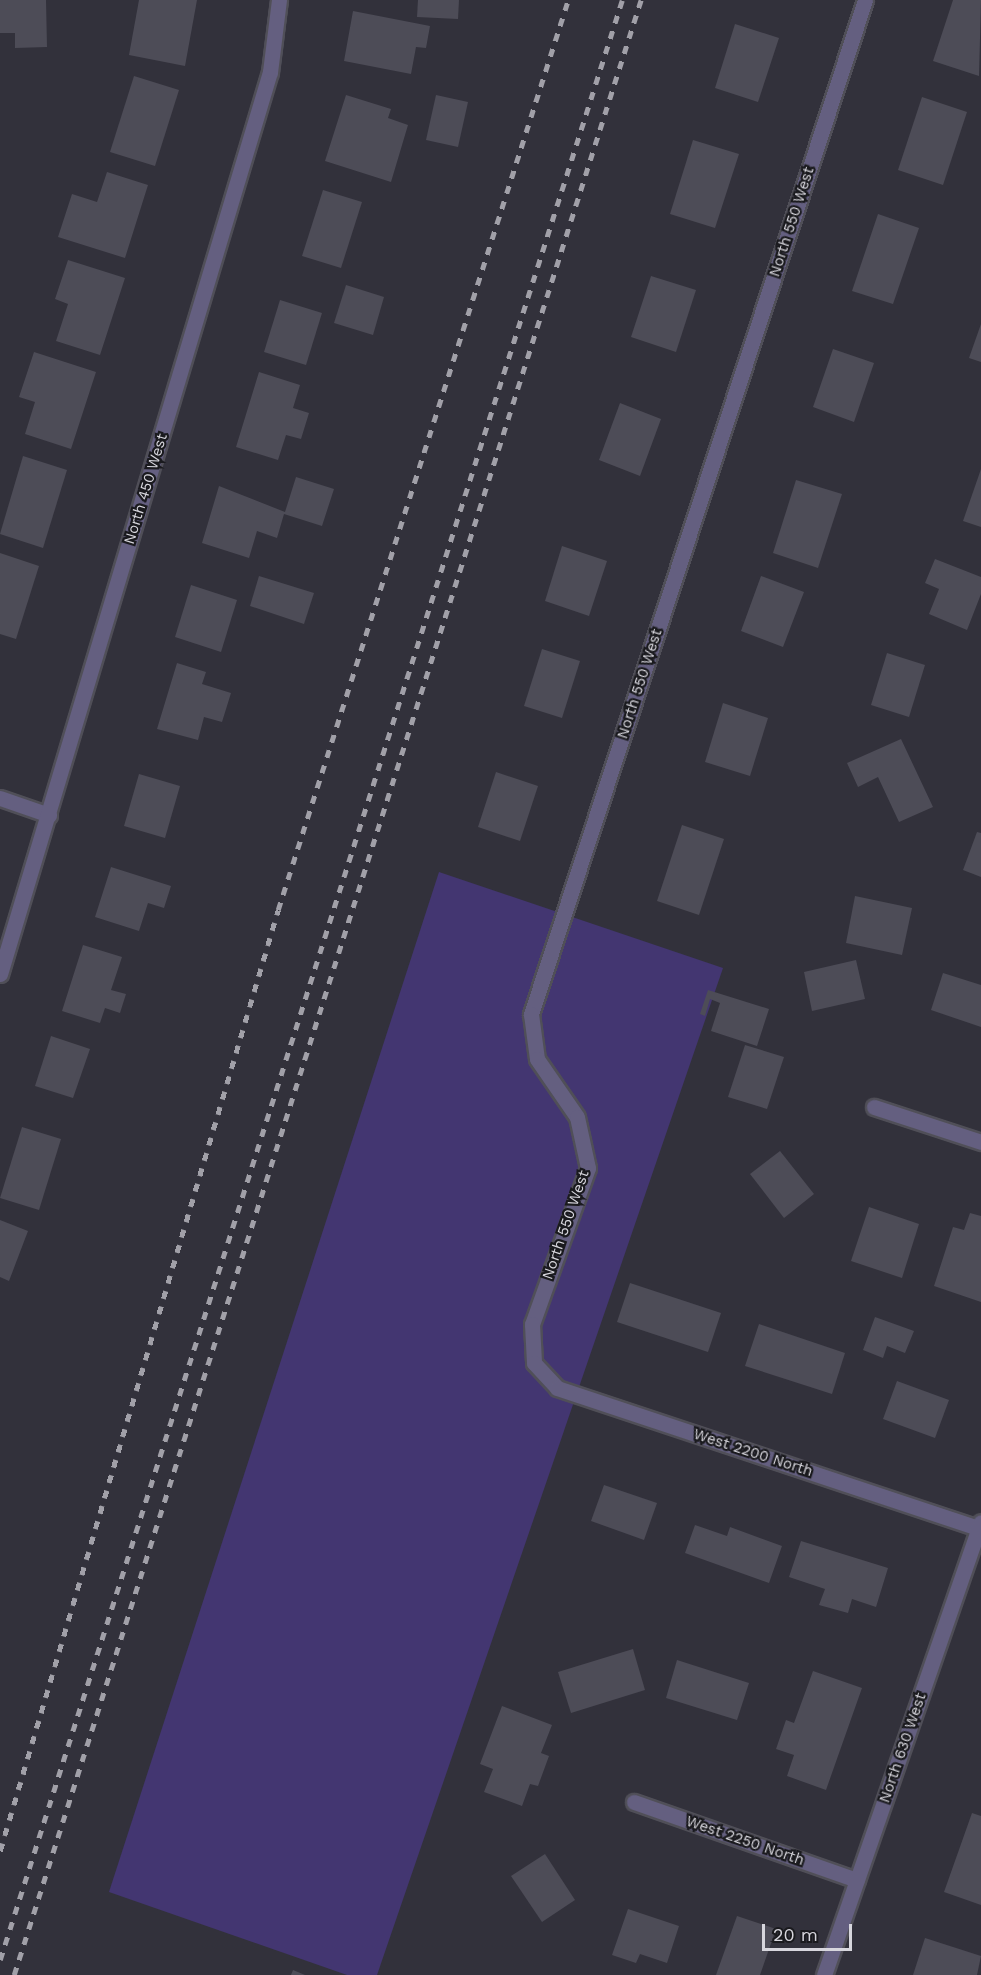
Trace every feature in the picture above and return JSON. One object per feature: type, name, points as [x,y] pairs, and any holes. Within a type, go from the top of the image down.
[{"type":"street","name":"North 450 West","points":[[0,974],[270,72],[279,0]]},
{"type":"street","name":"North 550 West","points":[[534,1362],[532,1324],[588,1168],[577,1117],[537,1059],[531,1014],[865,0]]},
{"type":"street","points":[[0,798],[49,815]]},
{"type":"street","points":[[874,1107],[981,1142]]},
{"type":"street","name":"West 2200 North","points":[[534,1362],[557,1388],[980,1526]]},
{"type":"street","name":"North 630 West","points":[[824,1975],[980,1526]]},
{"type":"street","name":"West 2250 North","points":[[634,1802],[857,1880]]},
{"type":"shaded area","points":[[439,872],[723,968],[377,1975],[347,1975],[109,1892]]},
{"type":"building","points":[[0,0],[46,0],[47,47],[15,48],[15,33],[0,33]]},
{"type":"building","points":[[139,0],[197,0],[185,66],[129,55]]},
{"type":"building","points":[[418,0],[459,0],[458,19],[417,17]]},
{"type":"building","points":[[953,0],[981,0],[979,76],[933,61]]},
{"type":"building","points":[[353,11],[430,26],[426,48],[416,47],[411,74],[344,61]]},
{"type":"building","points":[[735,24],[779,38],[758,102],[715,88]]},
{"type":"building","points":[[134,76],[179,90],[155,166],[110,152]]},
{"type":"building","points":[[346,95],[391,109],[388,118],[408,125],[391,182],[325,161]]},
{"type":"building","points":[[436,95],[468,102],[458,147],[426,140]]},
{"type":"building","points":[[922,97],[967,112],[943,185],[898,170]]},
{"type":"building","points":[[693,140],[739,154],[715,228],[670,214]]},
{"type":"building","points":[[107,172],[148,185],[125,258],[58,237],[72,194],[97,202]]},
{"type":"building","points":[[323,190],[362,202],[341,268],[302,256]]},
{"type":"building","points":[[878,214],[919,228],[893,304],[852,291]]},
{"type":"building","points":[[68,260],[125,278],[100,355],[56,341],[68,304],[55,299]]},
{"type":"building","points":[[651,276],[696,290],[676,352],[631,337]]},
{"type":"building","points":[[346,285],[384,297],[373,335],[334,323]]},
{"type":"building","points":[[280,300],[322,313],[306,365],[264,352]]},
{"type":"building","points":[[981,324],[981,362],[969,358]]},
{"type":"building","points":[[833,349],[874,363],[854,422],[813,407]]},
{"type":"building","points":[[34,352],[96,372],[71,449],[25,434],[35,402],[19,397]]},
{"type":"building","points":[[259,372],[300,385],[293,408],[309,413],[301,439],[286,435],[278,460],[236,447]]},
{"type":"building","points":[[620,403],[661,419],[640,476],[599,460]]},
{"type":"building","points":[[23,456],[67,470],[43,548],[0,534]]},
{"type":"building","points":[[981,469],[981,527],[963,521]]},
{"type":"building","points":[[296,477],[334,489],[322,526],[284,514],[277,538],[257,531],[249,558],[202,543],[219,486],[285,512]]},
{"type":"building","points":[[796,480],[842,494],[818,568],[773,553]]},
{"type":"building","points":[[562,546],[607,561],[589,616],[545,601]]},
{"type":"building","points":[[0,553],[39,566],[16,639],[0,634]]},
{"type":"building","points":[[935,559],[981,577],[981,594],[967,630],[929,614],[939,589],[925,583]]},
{"type":"building","points":[[259,576],[314,593],[304,624],[250,606]]},
{"type":"building","points":[[761,576],[804,592],[783,647],[741,631]]},
{"type":"building","points":[[191,585],[237,600],[221,652],[175,637]]},
{"type":"building","points":[[542,649],[580,661],[562,718],[524,706]]},
{"type":"building","points":[[887,653],[925,665],[909,717],[871,705]]},
{"type":"building","points":[[177,663],[206,672],[202,684],[231,693],[222,722],[204,717],[198,740],[157,729]]},
{"type":"building","points":[[723,703],[768,718],[750,776],[705,762]]},
{"type":"building","points":[[901,739],[933,807],[899,822],[878,777],[858,787],[847,763]]},
{"type":"building","points":[[496,772],[538,786],[520,841],[478,827]]},
{"type":"building","points":[[139,774],[180,786],[165,838],[124,826]]},
{"type":"building","points":[[682,825],[724,839],[699,915],[657,901]]},
{"type":"building","points":[[977,832],[981,833],[981,877],[963,870]]},
{"type":"building","points":[[111,867],[171,886],[164,908],[148,903],[139,931],[95,917]]},
{"type":"building","points":[[855,896],[912,908],[902,955],[846,943]]},
{"type":"building","points":[[83,945],[122,957],[111,990],[126,994],[120,1013],[105,1008],[100,1023],[62,1011]]},
{"type":"building","points":[[856,960],[865,999],[812,1011],[804,972]]},
{"type":"building","points":[[943,973],[981,985],[981,1027],[931,1010]]},
{"type":"building","points":[[708,990],[769,1009],[757,1046],[711,1031],[720,1003],[710,999],[705,1016],[700,1014]]},
{"type":"building","points":[[51,1036],[90,1049],[73,1098],[35,1086]]},
{"type":"building","points":[[745,1045],[784,1057],[767,1109],[728,1097]]},
{"type":"building","points":[[22,1127],[61,1139],[39,1210],[0,1198]]},
{"type":"building","points":[[780,1151],[814,1194],[784,1218],[750,1174]]},
{"type":"building","points":[[869,1207],[919,1224],[902,1278],[851,1261]]},
{"type":"building","points":[[970,1213],[981,1216],[981,1302],[934,1286],[953,1227],[964,1230]]},
{"type":"building","points":[[0,1220],[28,1231],[9,1281],[0,1277]]},
{"type":"building","points":[[630,1283],[721,1313],[708,1352],[617,1322]]},
{"type":"building","points":[[875,1317],[914,1331],[905,1353],[887,1346],[883,1358],[863,1350]]},
{"type":"building","points":[[759,1324],[845,1353],[832,1394],[745,1366]]},
{"type":"building","points":[[897,1381],[949,1400],[935,1438],[883,1419]]},
{"type":"building","points":[[604,1485],[657,1503],[644,1540],[591,1521]]},
{"type":"building","points":[[695,1525],[727,1536],[730,1527],[782,1546],[769,1583],[685,1553]]},
{"type":"building","points":[[801,1541],[888,1568],[876,1607],[852,1599],[848,1613],[819,1605],[825,1589],[789,1577]]},
{"type":"building","points":[[633,1649],[645,1690],[571,1713],[558,1672]]},
{"type":"building","points":[[677,1660],[749,1683],[737,1720],[666,1698]]},
{"type":"building","points":[[813,1671],[862,1688],[826,1790],[787,1776],[794,1755],[776,1749],[786,1720],[794,1723]]},
{"type":"building","points":[[502,1706],[552,1725],[541,1753],[549,1756],[538,1786],[530,1784],[522,1806],[484,1792],[493,1769],[480,1764]]},
{"type":"building","points":[[972,1813],[981,1816],[981,1905],[944,1892]]},
{"type":"building","points":[[545,1854],[575,1900],[542,1922],[511,1876]]},
{"type":"building","points":[[628,1909],[679,1926],[667,1963],[640,1954],[636,1963],[612,1955]]},
{"type":"building","points":[[737,1916],[776,1929],[760,1975],[716,1975]]},
{"type":"building","points":[[925,1938],[981,1956],[977,1975],[913,1975]]},
{"type":"building","points":[[293,1970],[305,1975],[291,1975]]},
{"type":"railway","points":[[0,1851],[278,910],[568,0]]},
{"type":"railway","points":[[0,1960],[622,0]]},
{"type":"railway","points":[[14,1975],[641,0]]}]
